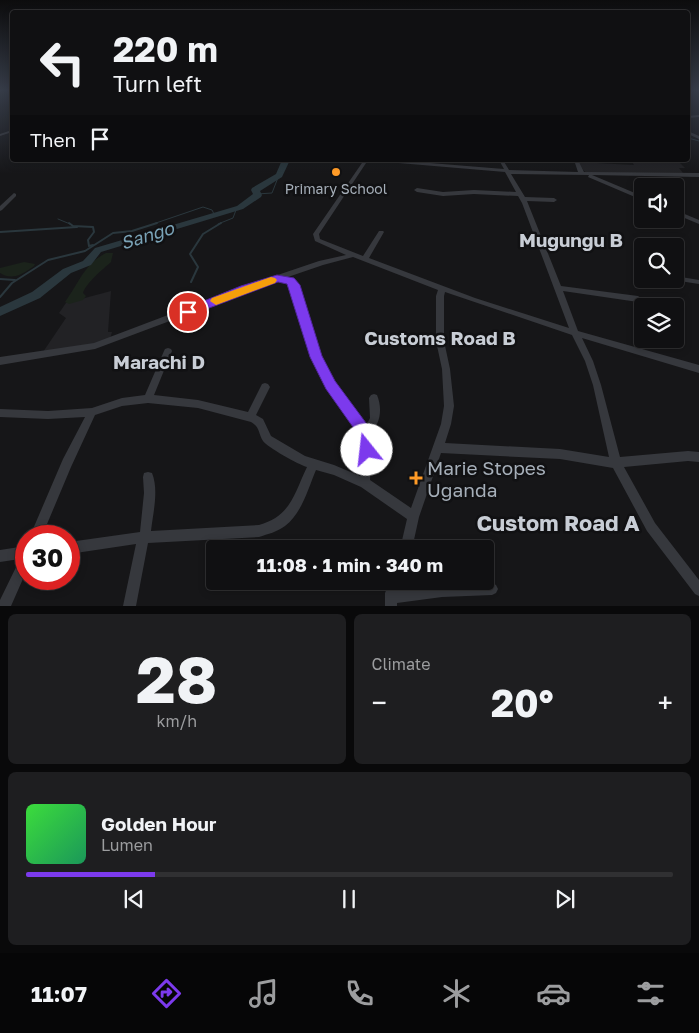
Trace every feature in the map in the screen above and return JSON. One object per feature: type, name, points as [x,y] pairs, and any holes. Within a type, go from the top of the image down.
[{"type":"street","points":[[365,162],[328,215],[316,237],[320,242],[442,290],[576,334],[699,369]]},
{"type":"street","points":[[399,162],[508,171],[699,175]]},
{"type":"street","points":[[502,162],[521,197],[594,374],[616,463],[652,527],[699,590]]},
{"type":"street","points":[[577,162],[584,174],[634,195]]},
{"type":"street","points":[[417,190],[443,194],[474,192],[554,200]]},
{"type":"street","points":[[0,209],[14,195]]},
{"type":"street","points":[[684,216],[699,222]]},
{"type":"street","points":[[364,259],[381,232]]},
{"type":"street","points":[[0,361],[95,346],[321,262],[354,254]]},
{"type":"street","points":[[277,278],[290,280],[294,285],[316,357],[330,385],[361,427],[367,450],[365,484]]},
{"type":"street","points":[[684,280],[699,282]]},
{"type":"street","points":[[559,288],[634,298]]},
{"type":"street","points":[[408,540],[413,517],[446,424],[449,406],[446,369],[440,341],[440,296],[442,290]]},
{"type":"street","points":[[148,400],[168,351]]},
{"type":"street","points":[[250,417],[265,387]]},
{"type":"street","points":[[364,435],[374,426],[376,415],[374,398]]},
{"type":"street","points":[[0,413],[48,415],[92,412],[122,402],[148,400],[198,404],[250,417],[260,422],[267,439],[313,465],[334,470],[365,484],[413,517]]},
{"type":"street","points":[[41,525],[67,463],[92,412]]},
{"type":"street","points":[[438,448],[560,454],[616,463],[688,456],[699,457]]},
{"type":"street","points":[[80,546],[144,537],[259,531],[273,528],[283,522],[292,511],[313,465]]},
{"type":"street","points":[[129,606],[144,537],[149,493],[148,476]]},
{"type":"street","points":[[0,556],[15,554]]},
{"type":"street","points":[[4,606],[15,582]]},
{"type":"street","points":[[391,601],[442,590]]},
{"type":"shaded area","points":[[578,162],[634,165],[632,162],[679,162],[685,168],[679,168],[683,173],[587,173]]},
{"type":"shaded area","points":[[106,253],[113,253],[111,262],[95,276],[85,289],[83,293],[86,296],[83,300],[69,304],[65,302],[87,268],[98,257]]},
{"type":"shaded area","points":[[24,262],[35,264],[17,276],[0,273],[0,268]]},
{"type":"shaded area","points":[[111,291],[108,332],[112,332],[110,339],[95,344],[43,352],[66,318],[59,313],[66,303]]},
{"type":"waterway","points":[[690,139],[699,141]]},
{"type":"waterway","name":"Sango","points":[[0,312],[36,295],[67,271],[87,263],[98,250],[240,207],[258,195],[255,190],[279,175],[285,162]]},
{"type":"waterway","points":[[257,194],[272,193],[279,175]]},
{"type":"waterway","points":[[153,224],[203,207],[212,210],[214,214]]},
{"type":"waterway","points":[[218,224],[233,218],[236,210]]},
{"type":"waterway","points":[[58,219],[70,224]]},
{"type":"waterway","points":[[69,223],[73,226],[93,227],[94,232],[88,240],[89,246],[93,245]]},
{"type":"waterway","points":[[0,297],[12,283],[48,260],[85,251],[113,233],[132,231],[157,223]]},
{"type":"waterway","points":[[191,282],[198,267],[190,254],[203,234],[221,223]]},
{"type":"waterway","points":[[0,232],[77,227]]},
{"type":"waterway","points":[[0,279],[15,280]]},
{"type":"slow traffic","points":[[216,301],[271,280]]},
{"type":"place","name":"Primary School","points":[[336,172]]},
{"type":"place","name":"Marie Stopes Uganda","points":[[416,478]]},
{"type":"district","name":"Mugungu B","points":[[571,239]]},
{"type":"district","name":"Customs Road B","points":[[440,337]]},
{"type":"district","name":"Marachi D","points":[[159,361]]},
{"type":"district","name":"Custom Road A","points":[[558,522]]},
{"type":"route","points":[[188,312],[277,278],[290,280],[294,285],[316,357],[330,385],[361,427],[367,444],[367,450]]}]
